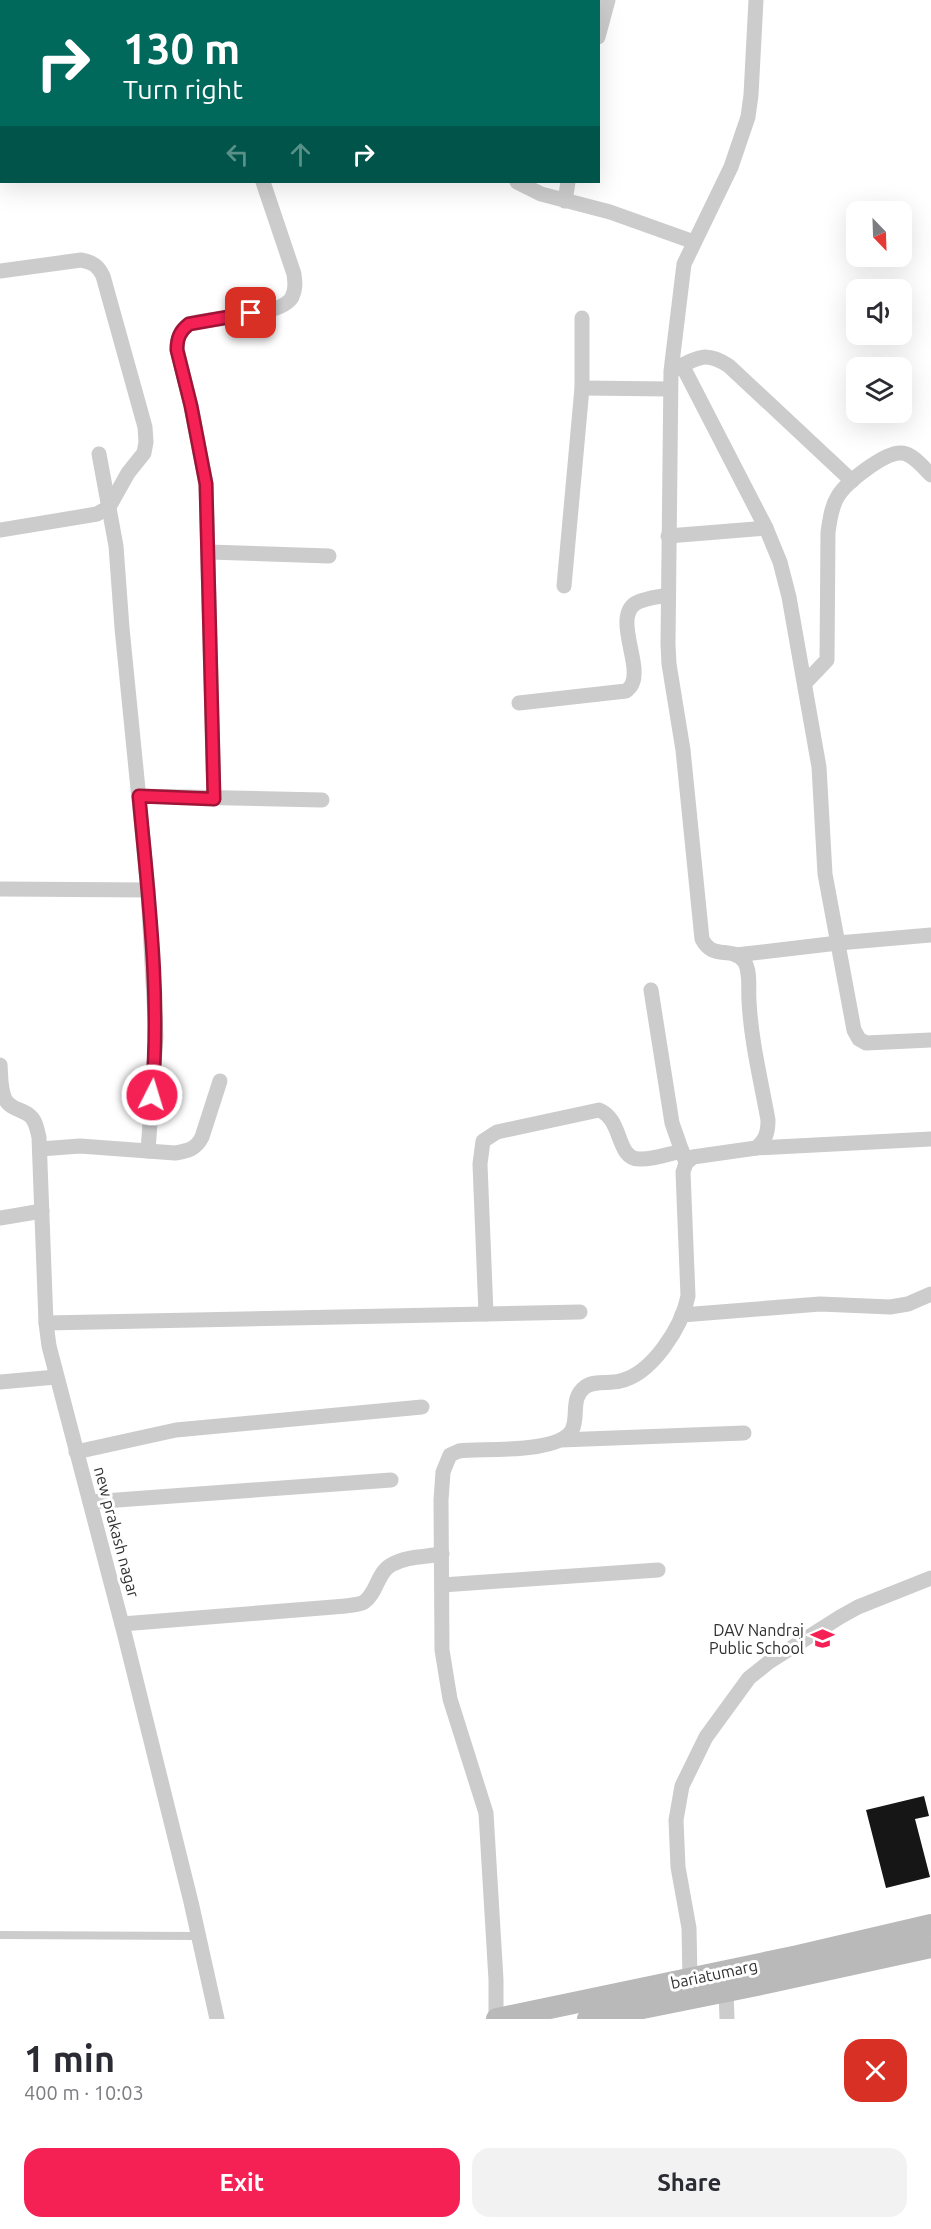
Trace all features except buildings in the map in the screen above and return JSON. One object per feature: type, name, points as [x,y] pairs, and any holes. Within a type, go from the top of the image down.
[{"type":"main road","name":"bariatumarg","points":[[496,2019],[690,1979],[931,1925]]},
{"type":"main road","name":"bariatumarg","points":[[588,2019],[630,2015],[726,1991],[931,1947]]},
{"type":"street","points":[[600,30],[608,0]]},
{"type":"street","points":[[756,0],[748,117],[731,167],[684,264],[681,277],[677,368],[670,389],[669,664],[683,750],[702,939],[706,947],[713,951],[736,955],[931,935]]},
{"type":"street","points":[[214,799],[206,484],[191,406],[177,350],[177,340],[182,330],[189,324],[270,310],[291,299],[295,286],[294,274],[263,183]]},
{"type":"street","points":[[519,183],[541,194],[610,213],[694,242]]},
{"type":"street","points":[[564,201],[568,183]]},
{"type":"street","points":[[0,271],[81,260],[89,261],[98,267],[103,276],[142,418],[146,442],[144,453],[128,473],[109,507],[97,514],[0,530]]},
{"type":"street","points":[[564,586],[582,388],[582,318]]},
{"type":"street","points":[[677,368],[698,357],[714,357],[729,366],[852,482]]},
{"type":"street","points":[[677,368],[766,528],[780,562],[789,597],[819,767],[825,874],[854,1030],[859,1039],[867,1043],[931,1040]]},
{"type":"street","points":[[582,388],[670,389]]},
{"type":"street","points":[[805,683],[827,660],[830,522],[838,496],[875,462],[890,454],[901,453],[911,456],[931,475]]},
{"type":"street","points":[[99,454],[116,546],[148,890],[156,1037],[148,1151]]},
{"type":"street","points":[[668,536],[766,528]]},
{"type":"street","points":[[208,552],[329,556]]},
{"type":"street","points":[[519,703],[626,691],[633,684],[634,674],[627,624],[628,612],[634,604],[668,595]]},
{"type":"street","points":[[139,796],[322,800]]},
{"type":"street","points":[[0,890],[148,890]]},
{"type":"street","points":[[736,955],[745,962],[747,972],[750,1019],[768,1119],[768,1131],[763,1143],[756,1148]]},
{"type":"street","points":[[496,2019],[486,1813],[450,1699],[442,1650],[443,1472],[450,1455],[472,1449],[537,1446],[561,1440],[571,1433],[575,1406],[579,1394],[585,1387],[626,1380],[645,1370],[670,1337],[682,1315],[688,1296],[684,1157],[672,1123],[664,1083],[651,990]]},
{"type":"street","name":"new prakash nagar","points":[[0,1065],[5,1101],[28,1114],[34,1121],[39,1137],[46,1323],[56,1377],[122,1624],[199,1936],[217,2019]]},
{"type":"street","points":[[40,1149],[80,1146],[186,1152],[197,1145],[220,1081]]},
{"type":"street","points":[[486,1314],[480,1164],[483,1141],[497,1132],[599,1110],[607,1113],[614,1121],[622,1146],[628,1155],[636,1160],[693,1157],[756,1148],[931,1139]]},
{"type":"street","points":[[0,1218],[42,1211]]},
{"type":"street","points":[[682,1315],[820,1304],[890,1307],[908,1304],[931,1294]]},
{"type":"street","points":[[46,1323],[580,1312]]},
{"type":"street","points":[[0,1382],[56,1377]]},
{"type":"street","points":[[76,1452],[176,1430],[422,1407]]},
{"type":"street","points":[[561,1440],[744,1433]]},
{"type":"street","points":[[90,1502],[391,1480]]},
{"type":"street","points":[[122,1624],[363,1603],[372,1593],[380,1576],[390,1566],[405,1559],[442,1554]]},
{"type":"street","points":[[442,1585],[658,1570]]},
{"type":"street","points":[[690,1979],[689,1928],[678,1867],[676,1820],[682,1786],[706,1737],[749,1678],[769,1662],[849,1612],[931,1578]]},
{"type":"street","points":[[726,1991],[727,2019]]},
{"type":"lane","points":[[0,1935],[199,1936]]},
{"type":"place","name":"DAV Nandraj Public School","points":[[822,1639]]},
{"type":"route","points":[[152,1095],[156,1037],[148,890],[139,796],[214,799],[206,484],[191,406],[177,350],[177,340],[182,330],[197,321],[251,313]]}]
